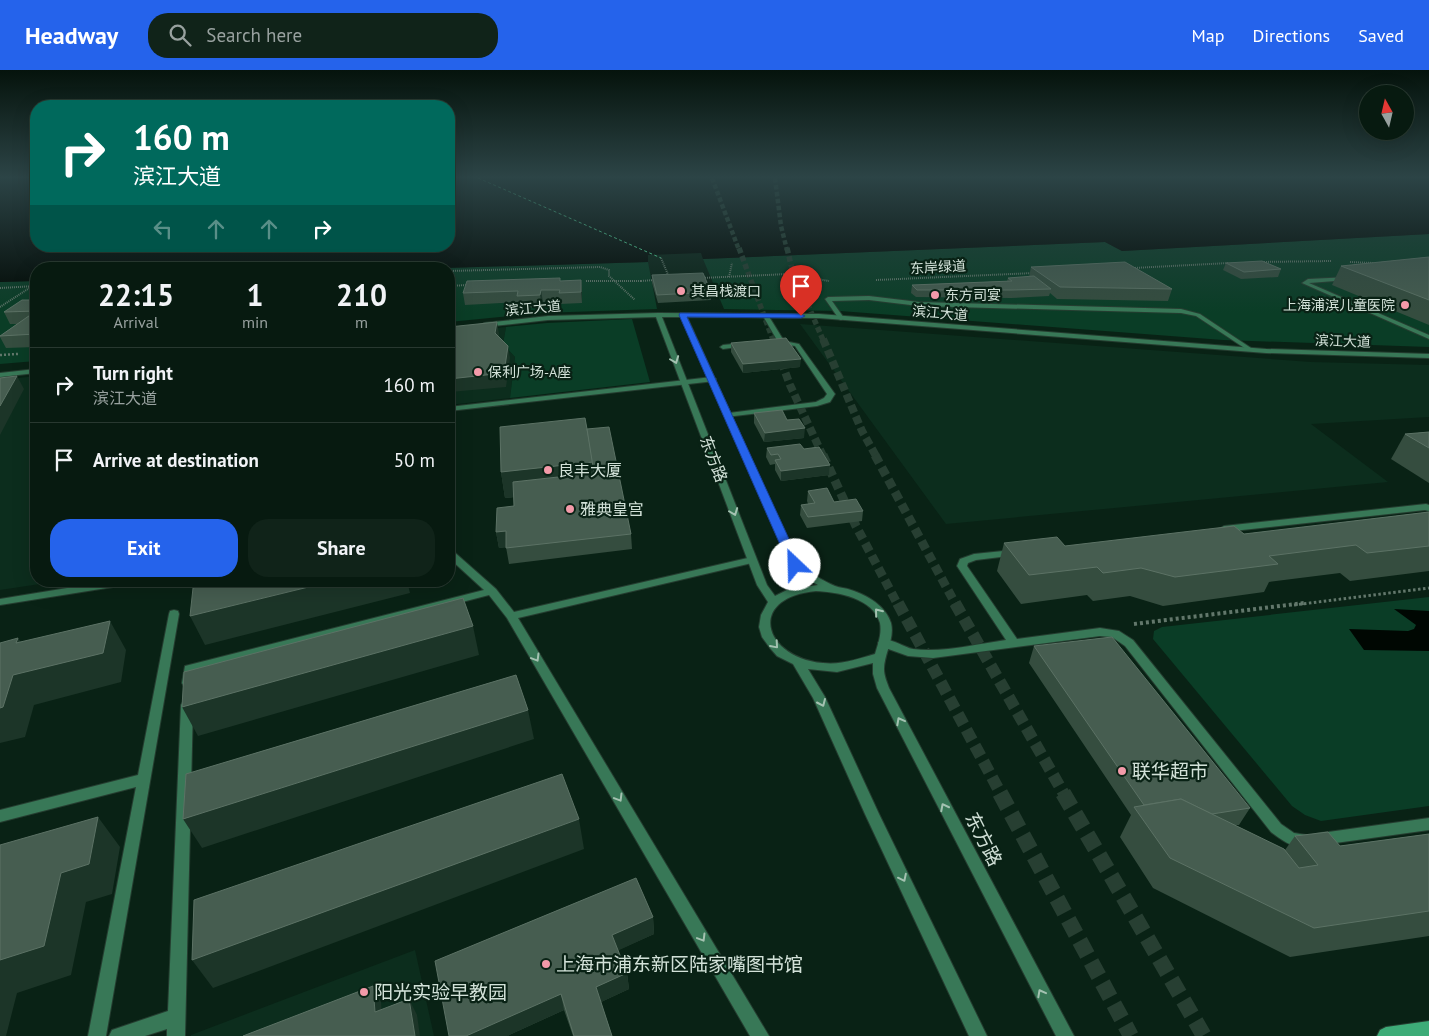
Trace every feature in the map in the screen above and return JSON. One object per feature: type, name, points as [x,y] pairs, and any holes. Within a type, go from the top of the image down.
[{"type":"main road","points":[[1386,1036],[1429,1030]]},
{"type":"street","points":[[1356,277],[1308,281],[1305,283],[1429,338]]},
{"type":"street","points":[[841,318],[828,299],[869,298],[919,304],[1182,311],[1198,315],[1251,350]]},
{"type":"street","name":"滨江大道","points":[[476,326],[548,318],[658,314],[841,318],[1251,350],[1429,356]]},
{"type":"street","name":"东方路","points":[[658,314],[762,585],[774,603],[785,595],[799,589],[833,588],[849,592],[864,599],[876,608],[884,619],[887,631],[878,672],[883,688],[1065,1036]]},
{"type":"street","name":"东方路","points":[[683,315],[795,565],[804,573],[833,588]]},
{"type":"street","points":[[766,316],[782,342]]},
{"type":"street","points":[[729,415],[816,404],[827,400],[831,394],[797,345],[782,342],[772,343]]},
{"type":"street","points":[[723,347],[753,344]]},
{"type":"street","points":[[0,375],[30,372]]},
{"type":"street","points":[[455,408],[712,379]]},
{"type":"street","points":[[1210,531],[1428,507]]},
{"type":"street","points":[[1014,644],[962,566],[964,560],[974,557],[1023,552]]},
{"type":"street","points":[[455,558],[492,591],[511,616],[760,1036]]},
{"type":"street","points":[[511,616],[752,560]]},
{"type":"street","points":[[0,602],[94,587]]},
{"type":"street","points":[[176,1036],[189,669],[492,591]]},
{"type":"street","points":[[774,603],[767,614],[765,627],[770,640],[781,652],[797,661],[814,667],[850,667],[882,650],[915,654],[1014,644],[1100,632],[1115,634],[1129,643],[1276,828],[1290,839],[1305,841],[1429,824]]},
{"type":"street","points":[[97,1036],[174,614]]},
{"type":"street","points":[[797,661],[819,697],[872,814],[978,1036]]},
{"type":"street","points":[[0,816],[144,779]]},
{"type":"street","points":[[118,1036],[177,1017]]},
{"type":"path","points":[[661,258],[670,280]]},
{"type":"path","points":[[1253,262],[1332,262]]},
{"type":"path","points":[[1350,262],[1375,263]]},
{"type":"path","points":[[729,277],[732,263]]},
{"type":"path","points":[[1125,268],[1233,263]]},
{"type":"path","points":[[455,271],[589,266],[606,268],[613,282],[635,299],[633,315]]},
{"type":"path","name":"东岸绿道","points":[[876,280],[1035,273]]},
{"type":"path","points":[[700,278],[788,274],[836,282]]},
{"type":"path","points":[[586,281],[660,280]]},
{"type":"path","points":[[455,286],[469,285]]},
{"type":"path","points":[[0,288],[30,287]]},
{"type":"path","points":[[0,307],[30,288]]},
{"type":"path","points":[[1100,632],[1143,623],[1429,588]]},
{"type":"shaded area","points":[[0,223],[30,223],[30,252],[455,252],[455,223],[1429,223],[1429,234],[1122,251],[1105,242],[703,259],[701,253],[648,255],[648,262],[455,268],[455,262],[30,262],[30,281],[0,282]]},
{"type":"shaded area","points":[[1429,234],[1429,347],[1223,340],[840,311],[724,309],[703,259],[1105,242],[1122,251]]},
{"type":"shaded area","points":[[648,262],[657,309],[541,313],[455,321],[455,268]]},
{"type":"shaded area","points":[[30,281],[30,362],[0,364],[0,282]]},
{"type":"shaded area","points":[[632,319],[650,382],[510,398],[515,357],[503,344],[506,327]]},
{"type":"shaded area","points":[[800,324],[1311,362],[1429,365],[1429,417],[1311,424],[1388,482],[946,524]]},
{"type":"shaded area","name":"保利广场-A座","points":[[506,327],[503,344],[515,357],[510,398],[455,404],[455,332]]},
{"type":"shaded area","points":[[30,377],[30,586],[0,590],[0,380]]},
{"type":"shaded area","points":[[1429,597],[1429,806],[1321,821],[1305,815],[1292,806],[1153,639],[1154,631],[1162,627]]},
{"type":"shaded area","points":[[1394,609],[1429,611],[1429,651],[1364,650],[1349,629],[1408,631],[1414,629],[1416,625]]},
{"type":"shaded area","name":"阳光实验早教园","points":[[415,950],[434,1036],[191,1036],[191,1035]]},
{"type":"building","points":[[1429,257],[1429,300],[1341,266]]},
{"type":"building","points":[[1262,261],[1281,269],[1244,272],[1226,263]]},
{"type":"building","points":[[1125,262],[1172,289],[1060,287],[1031,267]]},
{"type":"building","points":[[703,273],[711,292],[657,295],[652,275]]},
{"type":"building","points":[[1034,276],[1051,289],[917,290],[912,285],[1012,281],[1008,278]]},
{"type":"building","points":[[560,278],[560,281],[581,280],[581,292],[559,293],[560,290],[541,290],[540,295],[517,296],[518,291],[463,293],[467,281]]},
{"type":"building","points":[[22,300],[30,300],[30,311],[4,312]]},
{"type":"building","points":[[30,315],[30,334],[0,336]]},
{"type":"building","name":"保利广场-A座","points":[[497,322],[495,333],[508,346],[504,373],[455,378],[455,326]]},
{"type":"building","points":[[786,338],[801,359],[743,364],[731,343]]},
{"type":"building","points":[[17,376],[0,406],[0,378]]},
{"type":"building","points":[[782,410],[787,420],[799,419],[805,428],[765,433],[754,413]]},
{"type":"building","points":[[585,418],[593,462],[501,472],[500,427]]},
{"type":"building","name":"雅典皇宫","points":[[609,427],[631,534],[506,548],[506,531],[496,532],[497,508],[514,506],[513,482],[594,473],[587,429]]},
{"type":"building","points":[[1429,432],[1429,448],[1405,434]]},
{"type":"building","points":[[800,444],[804,449],[819,447],[830,465],[781,471],[775,460],[781,459],[778,454],[771,455],[767,448]]},
{"type":"building","points":[[827,488],[834,502],[856,499],[863,511],[808,517],[801,505],[815,503],[808,491]]},
{"type":"building","points":[[1429,512],[1429,546],[1367,553],[1356,545],[1269,556],[1278,564],[1175,577],[1141,568],[1103,573],[1097,567],[1029,575],[1004,543],[1057,537],[1065,546],[1234,526],[1244,534]]},
{"type":"building","points":[[197,587],[308,587],[190,616],[193,588]]},
{"type":"building","points":[[463,598],[473,626],[182,707],[184,672]]},
{"type":"building","points":[[110,621],[103,653],[13,675],[3,707],[0,708],[0,643],[18,638],[16,643]]},
{"type":"building","points":[[1112,637],[1250,808],[1212,814],[1181,799],[1144,805],[1034,646]]},
{"type":"building","points":[[516,675],[528,710],[183,819],[186,774]]},
{"type":"building","points":[[562,774],[579,819],[192,960],[194,900]]},
{"type":"building","points":[[1181,799],[1284,849],[1299,868],[1318,865],[1295,836],[1328,832],[1340,846],[1429,834],[1429,911],[1314,928],[1170,858],[1134,807]]},
{"type":"building","points":[[98,817],[89,864],[61,873],[44,946],[0,960],[0,845]]},
{"type":"building","name":"上海市浦东新区陆家嘴图书馆","points":[[636,878],[653,917],[612,935],[627,973],[596,987],[612,1036],[574,1036],[561,994],[466,1036],[449,1036],[435,961]]},
{"type":"building","points":[[373,986],[375,1012],[409,999],[415,1036],[243,1036]]},
{"type":"ferry route","points":[[581,223],[661,258]]},
{"type":"tunnel","points":[[729,223],[739,250]]},
{"type":"tunnel","points":[[781,223],[787,250]]},
{"type":"tunnel","points":[[739,248],[773,340]]},
{"type":"tunnel","points":[[787,248],[791,265],[823,340]]},
{"type":"tunnel","points":[[773,339],[790,385],[823,456]]},
{"type":"tunnel","points":[[823,339],[862,431],[876,456]]},
{"type":"tunnel","points":[[823,455],[856,526],[898,605]]},
{"type":"tunnel","points":[[875,455],[956,605]]},
{"type":"tunnel","points":[[898,603],[1001,794]]},
{"type":"tunnel","points":[[955,603],[1064,794]]},
{"type":"tunnel","points":[[1000,793],[1131,1036]]},
{"type":"tunnel","points":[[1063,793],[1204,1036]]},
{"type":"place","name":"其昌栈渡口","points":[[681,291]]},
{"type":"place","name":"东方司宴","points":[[935,295]]},
{"type":"place","name":"上海浦滨儿童医院","points":[[1405,305]]},
{"type":"place","name":"保利广场-A座","points":[[478,372]]},
{"type":"place","name":"良丰大厦","points":[[548,470]]},
{"type":"place","name":"雅典皇宫","points":[[570,509]]},
{"type":"place","name":"联华超市","points":[[1122,771]]},
{"type":"place","name":"上海市浦东新区陆家嘴图书馆","points":[[546,964]]},
{"type":"place","name":"阳光实验早教园","points":[[364,992]]},
{"type":"route","points":[[795,565],[683,315],[801,316]]}]
